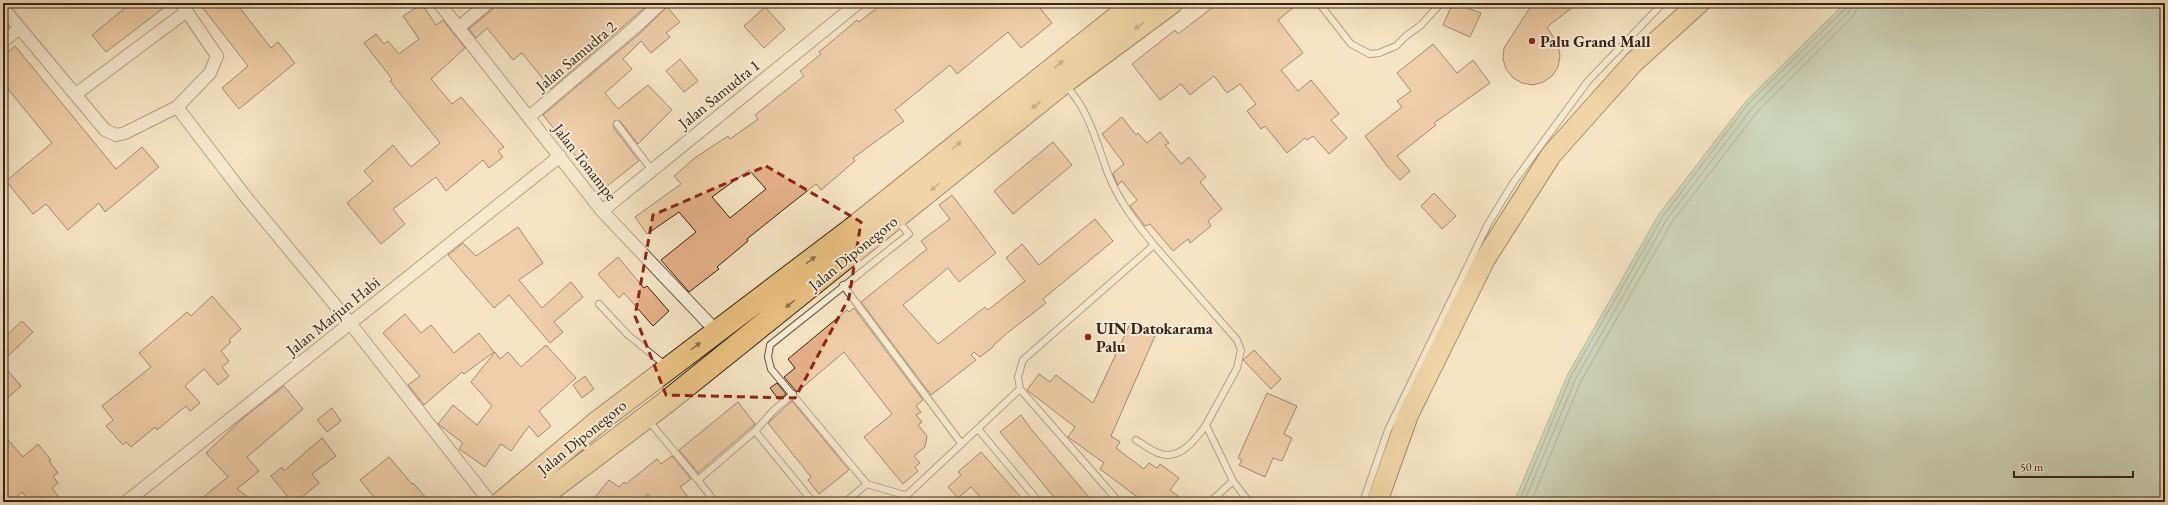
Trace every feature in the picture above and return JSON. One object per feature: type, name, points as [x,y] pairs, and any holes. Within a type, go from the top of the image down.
[{"type":"highway","name":"Jalan Diponegoro","points":[[502,502],[599,421],[646,386],[668,367],[852,229],[1135,3]]},
{"type":"highway","name":"Jalan Diponegoro","points":[[534,502],[664,404],[896,219],[1063,83],[1170,3]]},
{"type":"highway","points":[[646,386],[664,404]]},
{"type":"main road","points":[[1377,502],[1408,415],[1484,259],[1551,155],[1634,62],[1698,3]]},
{"type":"street","name":"Jalan Tonampe","points":[[439,3],[602,210],[716,331]]},
{"type":"street","points":[[458,28],[488,3]]},
{"type":"street","name":"Jalan Samudra 2","points":[[529,117],[634,28],[661,3]]},
{"type":"street","name":"Jalan Samudra 1","points":[[602,210],[858,3]]},
{"type":"street","points":[[3,8],[105,130],[116,135],[134,130],[177,107],[210,73],[217,56],[184,7],[76,94]]},
{"type":"street","points":[[3,41],[19,29]]},
{"type":"street","points":[[177,107],[245,196],[350,323],[490,502]]},
{"type":"street","name":"Jalan Marjun Habi","points":[[126,502],[560,156]]},
{"type":"lane","points":[[1319,3],[1352,44],[1370,54],[1380,53],[1396,46],[1406,36],[1421,25],[1441,3]]},
{"type":"lane","points":[[1363,502],[1388,430],[1488,224],[1513,183],[1588,81],[1663,3]]},
{"type":"lane","points":[[1063,83],[1068,87],[1093,127],[1109,177],[1125,209],[1154,246],[1203,300],[1240,345],[1240,358],[1236,368],[1206,425],[1195,441],[1187,447],[1167,455],[1159,453],[1136,440]]},
{"type":"lane","points":[[617,124],[651,169]]},
{"type":"lane","points":[[896,219],[909,234],[843,285],[770,345],[768,357],[771,369],[867,484],[901,495],[908,494],[1020,389]]},
{"type":"lane","points":[[1119,502],[1020,389],[1018,377],[1023,360],[1154,246]]},
{"type":"lane","points":[[843,285],[961,444]]},
{"type":"lane","points":[[599,304],[628,335],[668,367]]},
{"type":"lane","points":[[698,480],[755,431],[774,410],[793,394]]},
{"type":"lane","points":[[646,417],[715,502]]},
{"type":"lane","points":[[1206,425],[1233,481],[1249,502]]},
{"type":"lane","points":[[978,429],[1039,502]]},
{"type":"lane","points":[[755,431],[813,502]]},
{"type":"lane","points":[[1210,502],[1233,481]]},
{"type":"lane","points":[[845,502],[867,484]]},
{"type":"highlighted area","points":[[766,166],[861,222],[849,298],[795,398],[666,395],[635,316],[653,215]]},
{"type":"water","points":[[1845,3],[2165,3],[2165,502],[1514,502],[1568,374],[1659,214],[1745,102]]},
{"type":"building","points":[[131,3],[170,3],[106,52],[92,35]]},
{"type":"building","points":[[199,3],[236,3],[271,48],[278,42],[295,63],[239,109],[222,88],[248,66]]},
{"type":"building","points":[[496,3],[650,3],[551,89],[522,53],[513,60],[487,28],[476,38],[469,29],[493,9]]},
{"type":"building","points":[[883,3],[1036,3],[1052,23],[1021,48],[1008,32],[957,74],[950,65],[895,110],[904,121],[853,158],[855,161],[821,190],[816,184],[778,214],[747,239],[748,241],[717,267],[719,269],[689,292],[661,260],[696,232],[679,212],[647,234],[635,217],[681,184],[674,176],[696,157],[728,136],[730,139],[758,119],[755,115],[804,76],[800,71],[821,54],[819,52],[857,20],[859,22]],"holes":[[[749,170],[766,189],[730,218],[712,197]]]},
{"type":"building","points":[[1218,3],[1299,3],[1278,20],[1303,53],[1281,70],[1298,91],[1311,80],[1339,114],[1331,120],[1347,138],[1329,154],[1313,136],[1307,140],[1305,138],[1287,153],[1265,126],[1261,129],[1247,111],[1256,104],[1240,84],[1227,93],[1214,76],[1190,95],[1181,84],[1160,100],[1132,64],[1175,30],[1178,34]]},
{"type":"building","points":[[1453,3],[1481,13],[1470,37],[1443,25]]},
{"type":"building","name":"Palu Grand Mall","points":[[1533,3],[1578,3],[1547,27],[1558,45],[1560,56],[1558,67],[1552,76],[1543,82],[1533,85],[1522,83],[1513,78],[1506,69],[1503,59],[1504,48]]},
{"type":"building","points":[[422,4],[436,25],[443,20],[465,48],[431,79],[452,104],[461,97],[504,147],[498,151],[503,157],[489,168],[483,160],[446,191],[436,177],[393,209],[405,224],[381,244],[347,203],[373,181],[364,171],[393,145],[411,167],[440,143],[390,81],[392,79],[364,43],[376,34],[384,44],[388,41],[399,54],[419,39],[403,16]]},
{"type":"building","points":[[667,7],[680,22],[666,33],[670,37],[651,53],[641,41],[623,59],[632,69],[605,93],[618,109],[648,85],[672,110],[638,144],[620,121],[614,121],[613,127],[639,161],[602,190],[543,115],[639,34]]},
{"type":"building","points":[[765,7],[785,29],[764,48],[744,26]]},
{"type":"building","points":[[1433,44],[1457,73],[1473,60],[1490,83],[1434,123],[1436,125],[1397,156],[1410,171],[1400,180],[1388,167],[1365,136],[1402,107],[1397,101],[1411,91],[1397,73]]},
{"type":"building","points":[[15,46],[116,169],[142,147],[159,167],[105,212],[99,203],[68,230],[46,204],[33,214],[6,181],[52,143],[3,83],[3,56]]},
{"type":"building","points":[[680,59],[698,81],[684,92],[666,71]]},
{"type":"building","points":[[1122,117],[1136,135],[1138,133],[1147,143],[1160,132],[1169,143],[1165,145],[1181,164],[1189,157],[1206,177],[1200,182],[1222,209],[1208,221],[1211,226],[1190,243],[1188,239],[1173,251],[1150,224],[1145,226],[1130,206],[1137,200],[1122,181],[1118,185],[1113,174],[1124,164],[1102,134]]},
{"type":"building","points":[[1053,142],[1072,165],[1013,214],[994,191]]},
{"type":"building","points":[[1434,193],[1456,216],[1442,229],[1421,206]]},
{"type":"building","points":[[952,195],[996,253],[959,282],[948,268],[903,305],[938,344],[985,307],[988,310],[1025,281],[1006,258],[1022,244],[1039,265],[1095,219],[1113,241],[1043,299],[1046,303],[1006,334],[993,347],[980,357],[974,352],[971,355],[976,360],[931,395],[861,302],[927,249],[921,241],[950,219],[939,205]]},
{"type":"building","points":[[518,227],[543,263],[519,280],[542,308],[571,282],[583,297],[554,322],[563,332],[550,343],[509,295],[494,308],[448,255],[463,243],[476,256]]},
{"type":"building","points":[[618,257],[644,288],[647,286],[669,311],[653,326],[624,293],[619,298],[598,274]]},
{"type":"building","points":[[212,296],[241,329],[229,340],[231,342],[221,351],[229,361],[222,367],[229,376],[218,385],[204,369],[185,386],[200,403],[190,411],[186,406],[157,430],[155,427],[131,447],[126,442],[123,445],[106,426],[113,420],[102,406],[151,367],[139,353],[187,312],[191,316]]},
{"type":"building","points":[[854,308],[923,400],[916,406],[921,412],[916,415],[922,422],[918,425],[927,436],[925,447],[914,456],[920,463],[915,467],[918,471],[903,484],[864,437],[892,414],[844,352],[797,392],[784,377],[795,368],[788,359],[847,310],[849,312]]},
{"type":"building","points":[[405,314],[421,333],[431,325],[454,353],[479,333],[494,352],[464,374],[462,372],[424,405],[408,385],[420,376],[383,333]]},
{"type":"building","points":[[22,321],[33,332],[3,361],[3,339]]},
{"type":"building","points":[[1130,324],[1155,336],[1111,436],[1120,442],[1116,448],[1144,469],[1149,463],[1157,468],[1160,464],[1179,478],[1170,490],[1186,502],[1144,502],[1100,469],[1104,463],[1068,437],[1075,427],[1027,390],[1039,374],[1050,382],[1056,375],[1093,403]]},
{"type":"building","points":[[546,345],[576,378],[539,411],[551,426],[538,437],[529,426],[511,451],[501,444],[485,467],[459,449],[463,443],[438,424],[453,405],[477,425],[492,406],[471,382],[495,352],[500,359],[508,352],[521,367]]},
{"type":"building","points":[[1254,350],[1281,379],[1271,389],[1243,360]]},
{"type":"building","points":[[3,365],[21,386],[3,402]]},
{"type":"building","points":[[585,376],[594,389],[582,398],[573,385]]},
{"type":"building","points":[[777,383],[786,394],[779,400],[770,388]]},
{"type":"building","points":[[284,386],[303,409],[247,457],[259,471],[237,489],[255,502],[197,502],[228,477],[206,453],[242,419]]},
{"type":"building","points":[[1267,393],[1297,406],[1284,434],[1292,438],[1282,461],[1273,458],[1265,477],[1239,465],[1242,460],[1238,458]]},
{"type":"building","points":[[792,401],[849,470],[819,494],[808,480],[811,477],[768,423]]},
{"type":"building","points":[[738,402],[755,424],[698,473],[679,450]]},
{"type":"building","points":[[332,408],[341,421],[327,432],[317,420]]},
{"type":"building","points":[[1021,415],[1031,429],[1093,502],[1058,502],[1000,432]]},
{"type":"building","points":[[3,434],[23,457],[38,444],[51,460],[49,461],[58,473],[53,476],[58,483],[52,488],[59,497],[52,502],[30,502],[22,492],[11,502],[3,502]]},
{"type":"building","points":[[322,438],[336,456],[312,474],[319,483],[296,502],[292,502],[271,476],[282,467],[284,471]]},
{"type":"building","points":[[981,452],[1025,502],[985,502],[971,487],[958,498],[948,487],[961,475],[958,472]]},
{"type":"building","points":[[672,456],[691,479],[680,487],[692,502],[655,502],[648,494],[642,502],[591,502],[609,480],[619,487],[624,482],[626,484],[657,459],[661,464]]},
{"type":"building","points":[[389,457],[430,502],[378,502],[360,480]]},
{"type":"place","name":"Palu Grand Mall","points":[[1532,41]]},
{"type":"place","name":"UIN Datokarama Palu","points":[[1088,337]]}]
